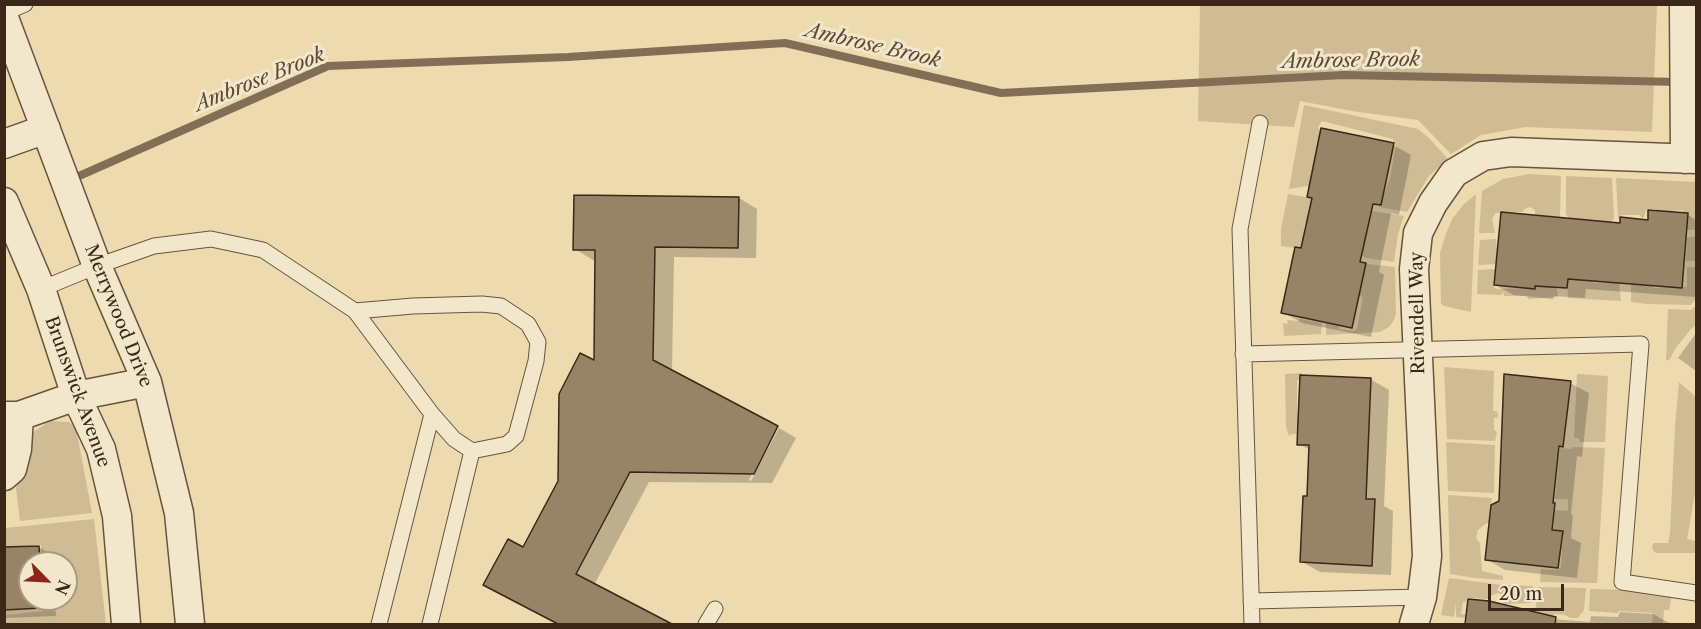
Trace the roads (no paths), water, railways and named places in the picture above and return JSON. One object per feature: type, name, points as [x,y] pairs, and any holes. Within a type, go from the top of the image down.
[{"type":"street","name":"Rivendell Way","points":[[1414,624],[1422,597],[1427,556],[1414,269],[1418,233],[1433,203],[1454,174],[1483,156],[1511,152],[1690,159],[1684,4]]},
{"type":"street","name":"Merrywood Drive","points":[[4,18],[97,266],[147,382],[179,513],[190,624]]},
{"type":"street","points":[[4,144],[46,129]]},
{"type":"street","name":"Brunswick Avenue","points":[[4,202],[40,289],[76,396],[100,450],[117,516],[126,624]]},
{"type":"street","points":[[4,476],[12,469],[17,448],[12,416],[76,396],[147,382]]},
{"type":"lane","points":[[4,13],[25,4]]},
{"type":"lane","points":[[1251,624],[1240,229],[1260,123]]},
{"type":"lane","points":[[40,289],[154,246],[211,239],[263,250],[355,311],[432,414],[454,439],[472,451],[507,444],[516,436],[536,361],[538,342],[528,324],[501,306],[482,304],[355,311]]},
{"type":"lane","points":[[1244,354],[1641,344],[1622,582],[1696,593]]},
{"type":"lane","points":[[379,624],[432,414]]},
{"type":"lane","points":[[430,624],[472,451]]},
{"type":"lane","points":[[1251,601],[1422,597]]},
{"type":"lane","points":[[706,624],[715,609]]},
{"type":"waterway","name":"Ambrose Brook","points":[[70,180],[328,66],[568,57],[785,43],[1001,93],[1344,75],[1680,82]]}]
